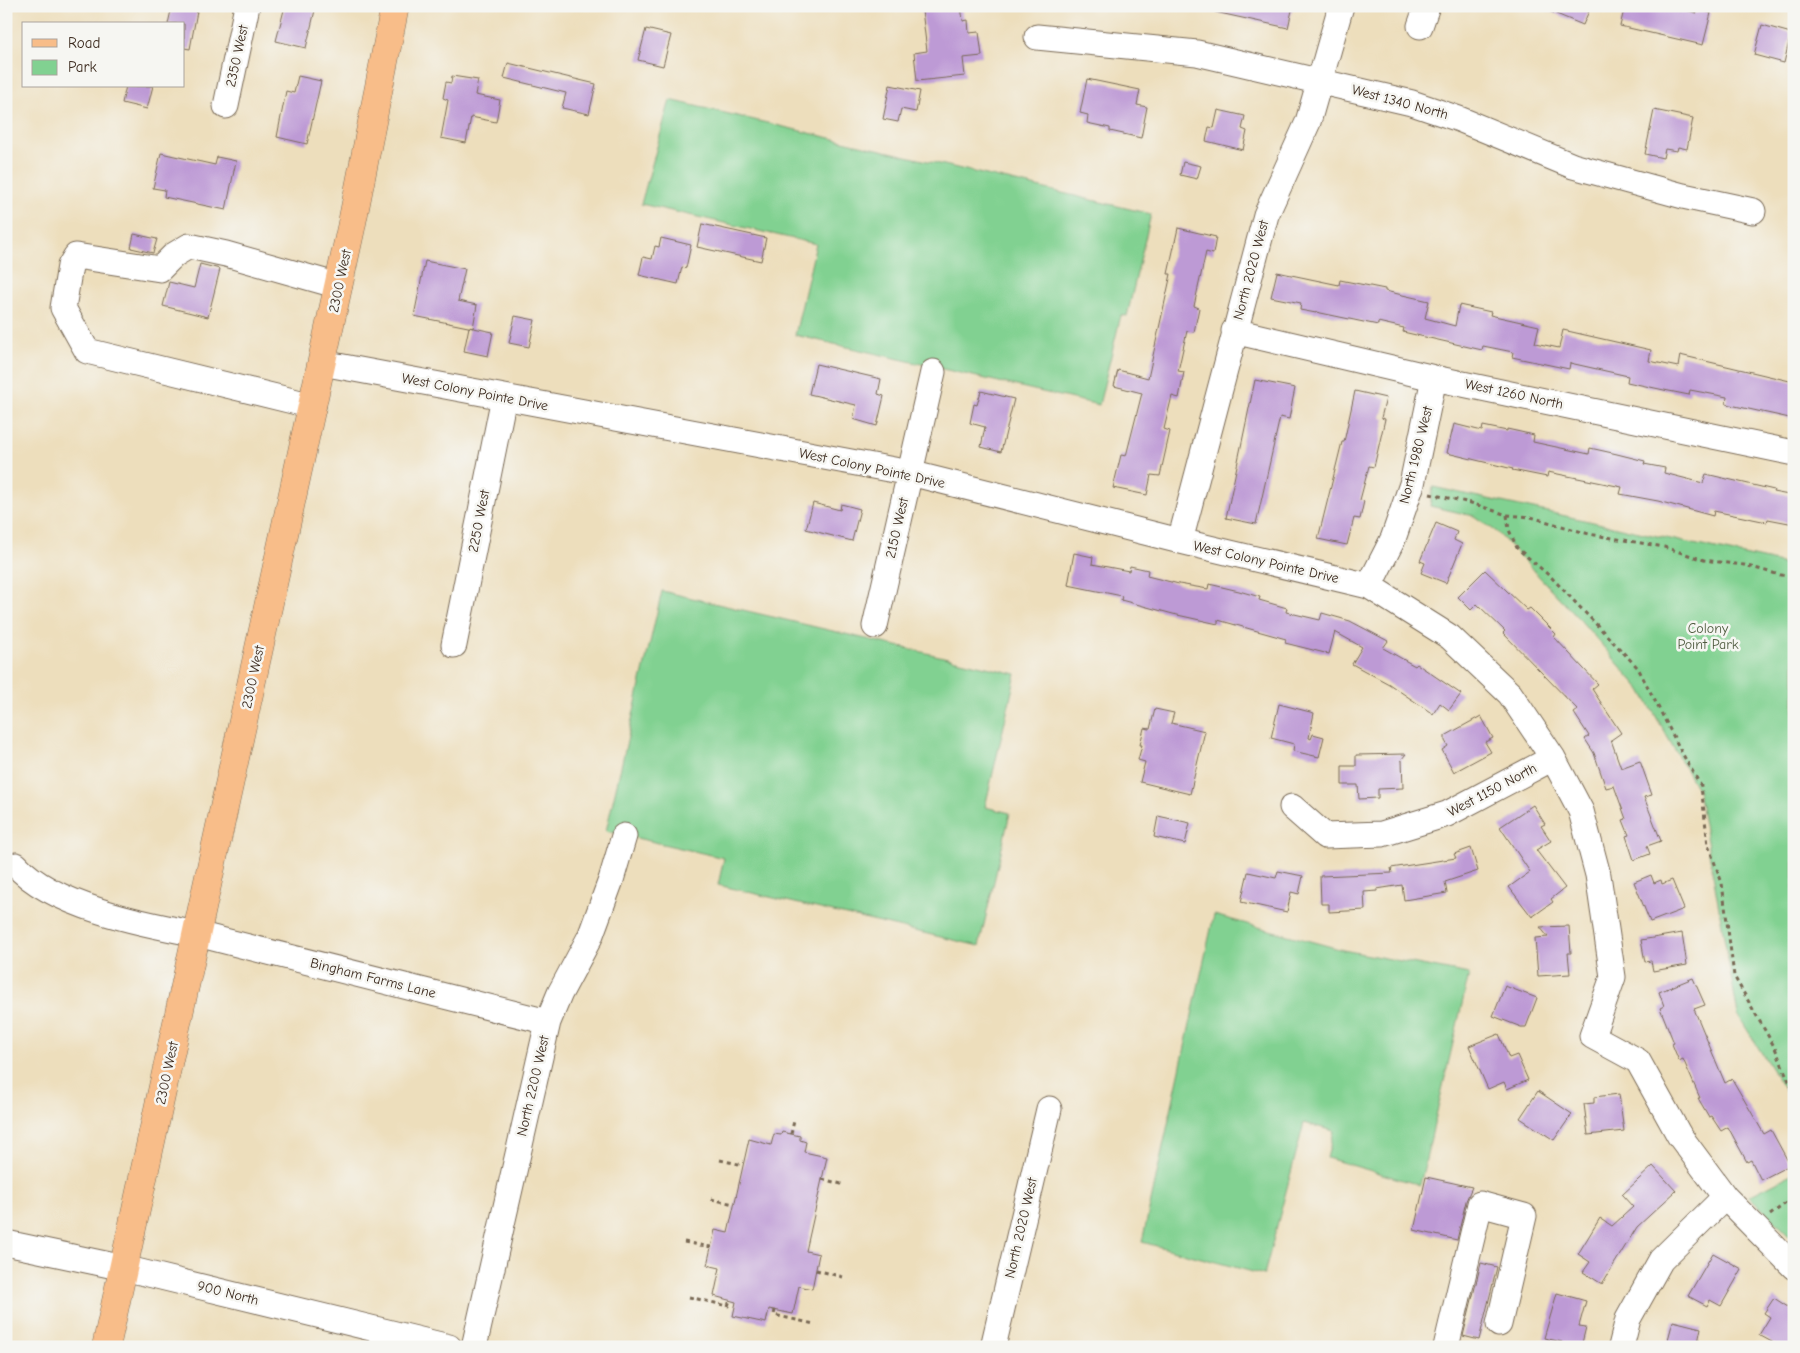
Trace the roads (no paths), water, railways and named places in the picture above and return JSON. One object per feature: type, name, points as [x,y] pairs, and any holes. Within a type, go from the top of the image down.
[{"type":"main road","name":"2300 West","points":[[106,1347],[339,286],[395,6]]},
{"type":"street","name":"2350 West","points":[[226,106],[247,6]]},
{"type":"street","name":"North 2020 West","points":[[1180,541],[1234,331],[1266,216],[1308,122],[1341,6]]},
{"type":"street","name":"West 1340 North","points":[[1037,37],[1197,53],[1412,103],[1459,119],[1573,166],[1683,196],[1753,211]]},
{"type":"street","points":[[312,406],[87,351],[64,308],[70,266],[76,256],[160,269],[174,255],[188,246],[226,254],[339,286]]},
{"type":"street","name":"West 1260 North","points":[[1234,331],[1434,378],[1794,453]]},
{"type":"street","name":"West Colony Pointe Drive","points":[[322,363],[910,474],[1369,586],[1450,637],[1510,694],[1553,758],[1581,812],[1598,875],[1614,977],[1592,1036],[1638,1061],[1679,1135],[1725,1197],[1794,1267]]},
{"type":"street","name":"2150 West","points":[[875,626],[933,372]]},
{"type":"street","name":"North 1980 West","points":[[1369,586],[1393,539],[1412,484],[1434,378]]},
{"type":"street","name":"2250 West","points":[[454,645],[504,398]]},
{"type":"street","name":"West 1150 North","points":[[1292,808],[1325,836],[1382,834],[1447,814],[1553,758]]},
{"type":"street","name":"North 2200 West","points":[[474,1347],[548,1022],[560,993],[590,937],[611,880],[624,836]]},
{"type":"street","name":"Bingham Farms Lane","points":[[16,865],[24,874],[45,889],[63,897],[149,925],[197,934],[548,1022]]},
{"type":"street","name":"North 2020 West","points":[[993,1347],[1049,1109]]},
{"type":"street","points":[[1621,1347],[1628,1319],[1661,1260],[1725,1197]]},
{"type":"street","points":[[1446,1347],[1480,1204],[1524,1216],[1499,1324]]},
{"type":"street","name":"900 North","points":[[6,1243],[124,1268],[449,1347]]},
{"type":"park label","name":"Colony Point Park","points":[[1708,636]]}]
